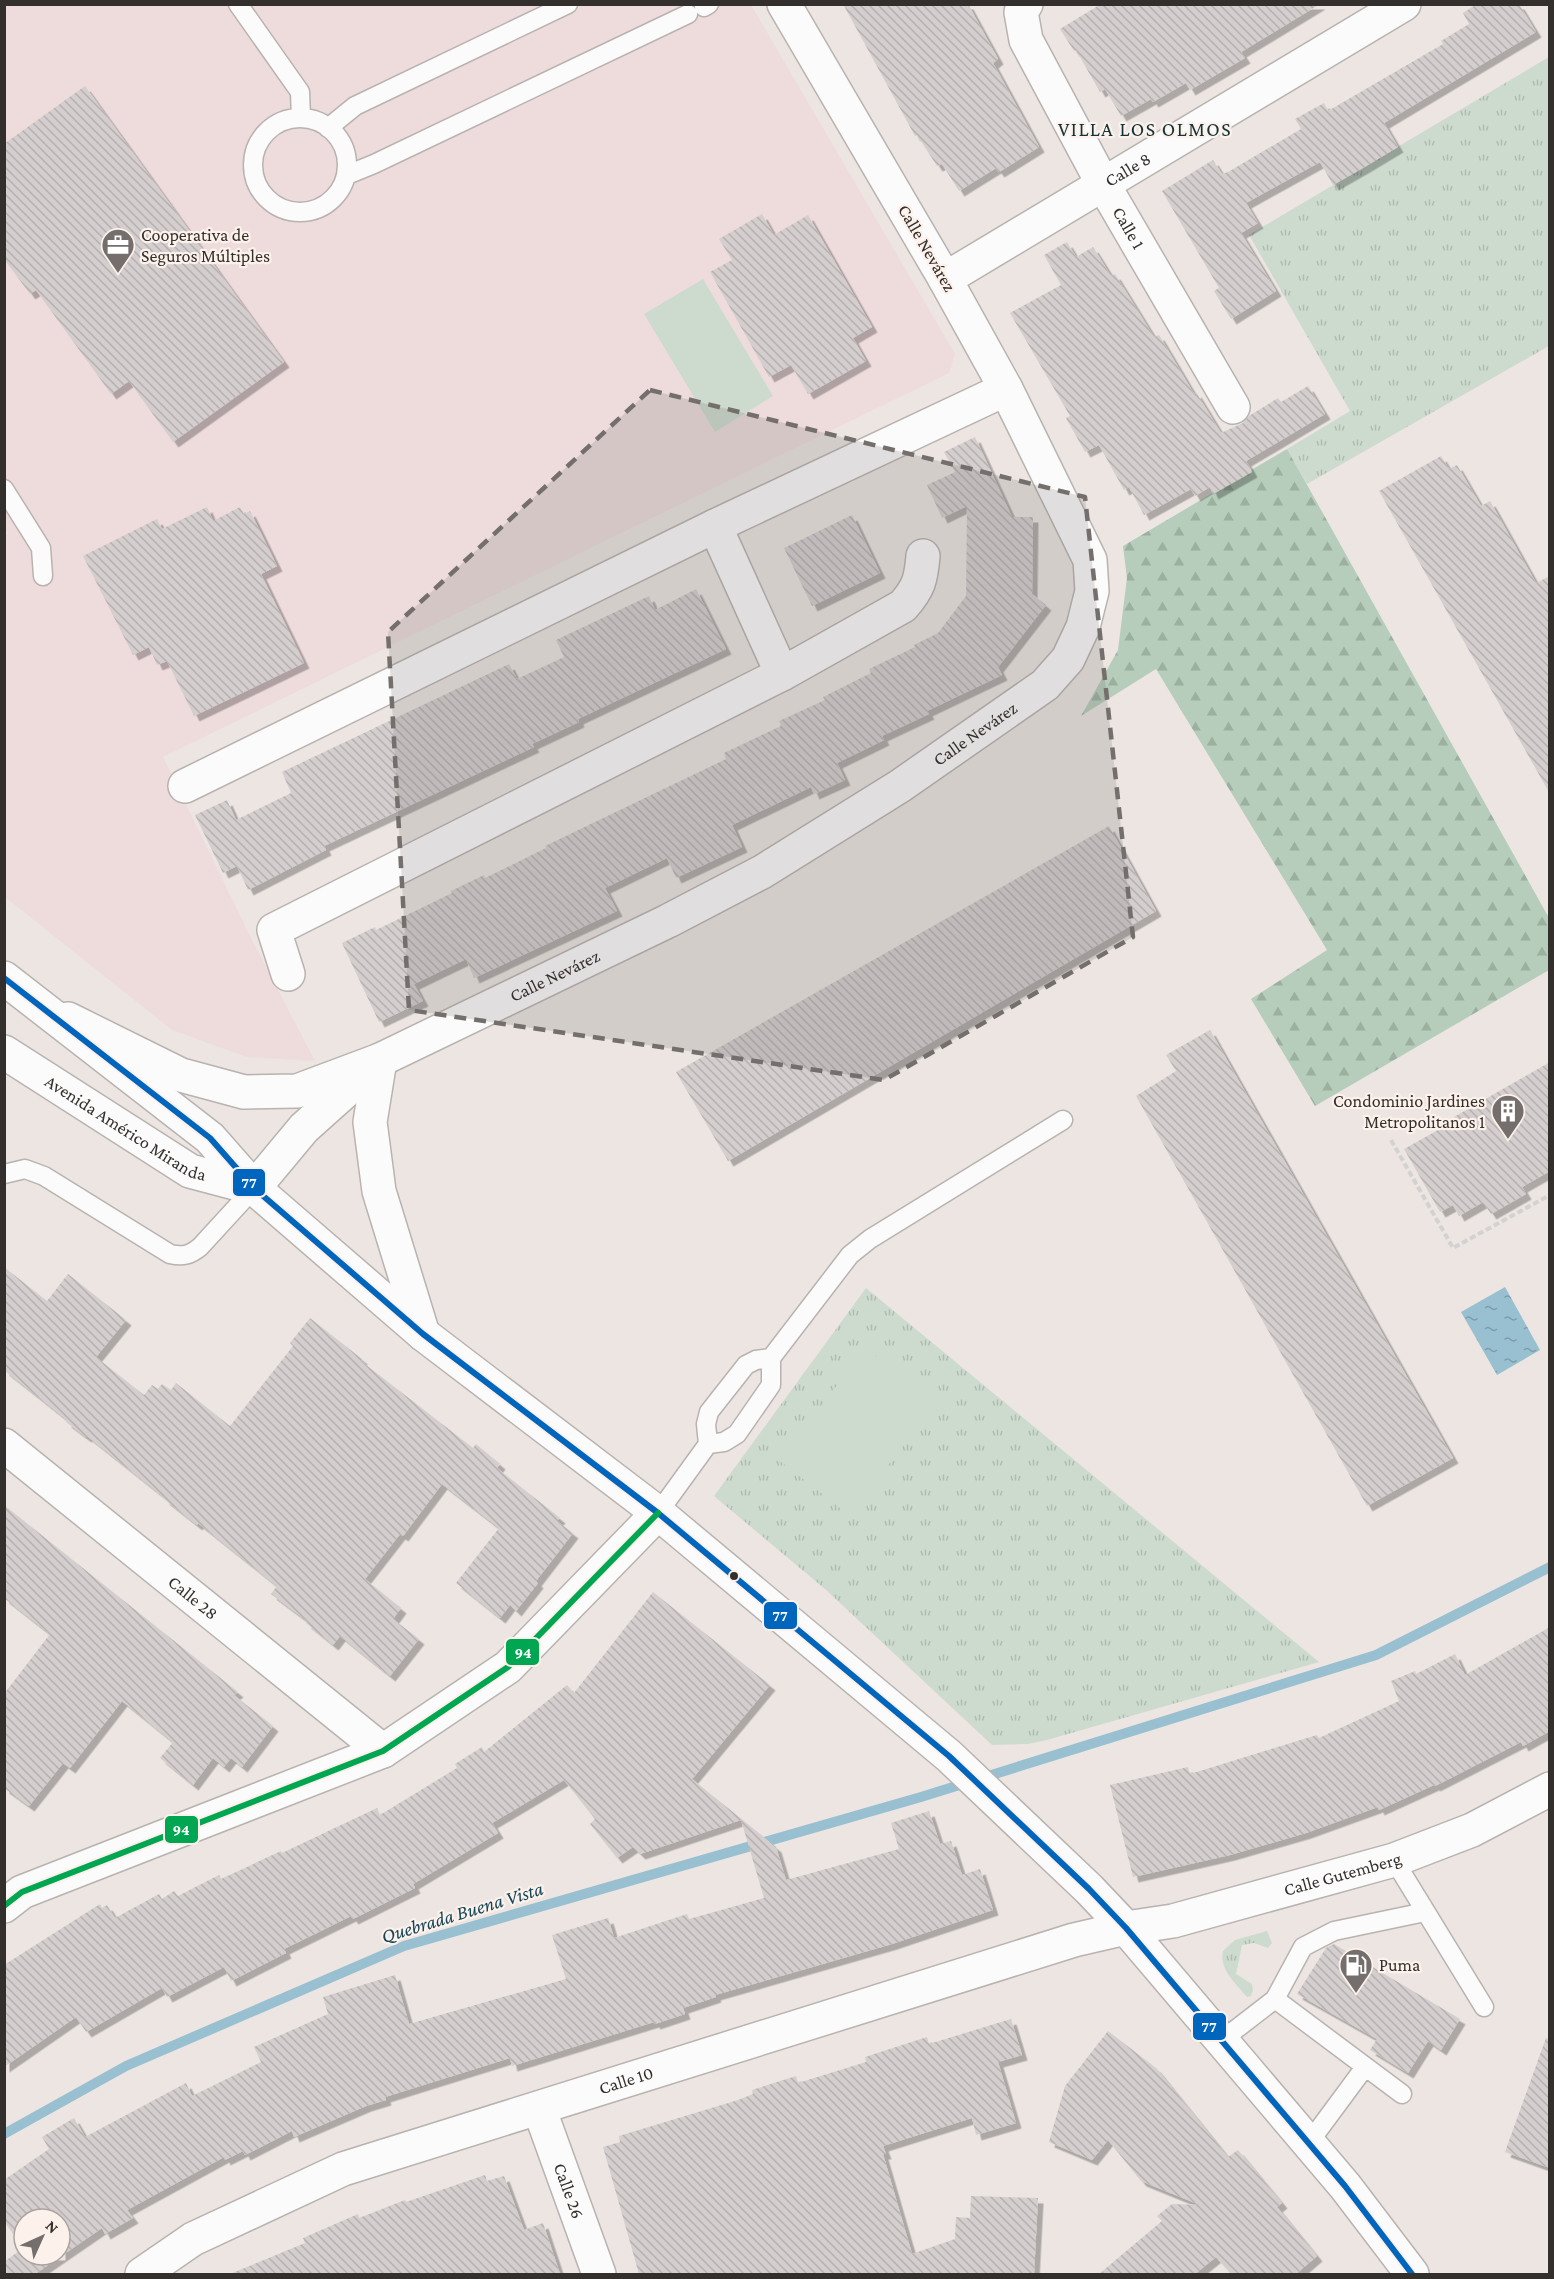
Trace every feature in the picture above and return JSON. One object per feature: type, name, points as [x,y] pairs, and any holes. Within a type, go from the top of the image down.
[{"type":"street","name":"Calle Nevárez","points":[[254,1188],[304,1128],[380,1060],[668,921],[762,872],[900,786],[1045,685],[1068,658],[1083,627],[1092,591],[1090,560],[1006,389],[945,279],[784,4]]},
{"type":"street","name":"Calle 8","points":[[945,279],[1404,4]]},
{"type":"street","name":"Calle 1","points":[[1023,8],[1026,40],[1103,183],[1233,407]]},
{"type":"street","points":[[185,786],[716,526],[1006,389]]},
{"type":"street","points":[[716,526],[782,674]]},
{"type":"street","points":[[288,975],[274,930],[782,674],[903,606],[921,580],[923,556]]},
{"type":"street","name":"Avenida Américo Miranda","points":[[4,978],[210,1138],[254,1188],[423,1334],[658,1513],[949,1756],[1089,1889],[1126,1928],[1345,2187],[1412,2274]]},
{"type":"street","points":[[39,1005],[181,1075],[244,1092],[297,1091],[380,1060],[370,1122],[379,1191],[423,1334]]},
{"type":"street","name":"Avenida Américo Miranda","points":[[4,1052],[190,1171],[254,1188]]},
{"type":"street","name":"Calle 28","points":[[4,1445],[383,1750]]},
{"type":"street","points":[[10,1892],[383,1750],[508,1667],[658,1513]]},
{"type":"street","name":"Calle Gutemberg","points":[[1126,1928],[1173,1921],[1394,1860],[1472,1830],[1550,1789]]},
{"type":"street","name":"Calle 10","points":[[142,2274],[193,2239],[342,2169],[1063,1944],[1126,1928]]},
{"type":"street","name":"Calle 26","points":[[539,2108],[599,2274]]},
{"type":"lane","points":[[238,4],[300,92],[301,118]]},
{"type":"lane","points":[[328,128],[355,106],[568,4]]},
{"type":"lane","points":[[347,175],[700,8]]},
{"type":"lane","points":[[301,118],[315,121],[328,128],[340,141],[347,157],[347,175],[341,190],[330,203],[316,210],[300,213],[284,210],[269,201],[259,188],[254,172],[254,156],[260,141],[271,129],[285,121],[301,118]]},
{"type":"lane","points":[[4,489],[41,548],[43,576]]},
{"type":"lane","points":[[708,1444],[724,1442],[737,1434],[751,1416],[771,1384],[771,1358],[850,1255],[880,1233],[1063,1120]]},
{"type":"lane","points":[[4,1174],[25,1169],[44,1176],[170,1254],[181,1257],[192,1254],[200,1247],[254,1188]]},
{"type":"lane","points":[[658,1513],[708,1444],[706,1424],[709,1412],[746,1365],[756,1360],[771,1358]]},
{"type":"lane","points":[[1394,1860],[1484,2007]]},
{"type":"lane","points":[[1221,2040],[1275,1999],[1303,1947],[1334,1930],[1425,1912]]},
{"type":"lane","points":[[1275,1999],[1402,2094]]},
{"type":"lane","points":[[1308,2144],[1365,2067]]},
{"type":"path","points":[[1391,1140],[1453,1248],[1550,1195]]},
{"type":"highlighted area","points":[[650,390],[1085,497],[1133,937],[884,1080],[409,1010],[388,632]]},
{"type":"shaded area","points":[[5,5],[751,5],[955,354],[949,373],[163,757],[252,940],[315,1061],[247,1057],[172,1030],[5,897],[4,538],[8,533],[5,529]]},
{"type":"green space","points":[[1549,57],[1549,346],[1307,484],[1287,449],[1350,411],[1249,235]]},
{"type":"green space","points":[[703,279],[773,396],[715,432],[644,314]]},
{"type":"green space","points":[[1287,449],[1549,918],[1549,970],[1315,1106],[1251,999],[1327,950],[1156,669],[1081,716],[1118,650],[1127,578],[1123,546]]},
{"type":"green space","points":[[866,1288],[1319,1662],[1047,1740],[1028,1744],[992,1745],[825,1589],[714,1496]]},
{"type":"green space","points":[[865,1348],[937,1403],[849,1515],[780,1461]]},
{"type":"green space","points":[[1267,1931],[1272,1943],[1268,1948],[1254,1943],[1242,1945],[1236,1974],[1252,1984],[1251,1996],[1247,1997],[1226,1970],[1222,1958],[1223,1951],[1235,1940]]},
{"type":"water","points":[[1505,1287],[1540,1350],[1497,1375],[1461,1312]]},
{"type":"building","points":[[843,4],[968,4],[998,59],[993,63],[1039,147],[999,172],[996,168],[959,191],[942,164],[937,166],[917,135],[915,136]]},
{"type":"building","points":[[1101,4],[1320,4],[1241,52],[1245,58],[1190,90],[1186,83],[1153,102],[1151,99],[1121,116],[1105,89],[1100,92],[1076,50],[1074,51],[1060,29]]},
{"type":"building","points":[[1477,4],[1519,4],[1536,32],[1384,123],[1398,147],[1363,168],[1333,185],[1320,162],[1246,203],[1258,223],[1241,233],[1276,291],[1231,319],[1214,291],[1219,288],[1162,191],[1213,160],[1222,174],[1228,172],[1301,129],[1295,119],[1324,103],[1328,111],[1443,44],[1441,41],[1469,24],[1463,13]]},
{"type":"building","name":"Cooperativa de Seguros Múltiples","points":[[85,86],[284,362],[173,442],[129,381],[111,394],[36,290],[30,294],[4,259],[4,144]]},
{"type":"building","points":[[762,214],[774,235],[808,215],[872,327],[853,338],[866,361],[808,394],[791,365],[769,377],[710,272],[732,260],[719,239]]},
{"type":"building","points":[[1067,242],[1076,257],[1093,247],[1111,276],[1115,274],[1154,337],[1159,335],[1194,394],[1196,392],[1221,433],[1243,423],[1249,416],[1278,398],[1281,402],[1308,386],[1325,414],[1246,461],[1252,472],[1213,494],[1210,487],[1195,496],[1191,489],[1144,515],[1129,487],[1124,490],[1099,445],[1085,452],[1066,418],[1070,416],[1010,313],[1061,285],[1044,255]]},
{"type":"building","points":[[975,437],[1012,517],[1033,517],[1032,594],[1046,605],[998,667],[1002,675],[927,711],[929,714],[882,736],[884,740],[837,763],[845,780],[814,794],[811,787],[732,825],[742,847],[676,878],[667,858],[605,888],[617,911],[474,978],[466,959],[414,984],[423,1001],[379,1022],[342,943],[375,927],[376,930],[484,875],[485,878],[546,848],[545,846],[726,759],[724,753],[781,726],[779,721],[825,700],[823,697],[871,673],[869,669],[938,633],[966,596],[967,506],[942,518],[927,485],[955,472],[944,452]]},
{"type":"building","points":[[1441,456],[1449,469],[1457,465],[1481,506],[1490,501],[1536,583],[1550,576],[1550,794],[1379,491]]},
{"type":"building","points":[[207,507],[213,521],[240,507],[244,514],[250,511],[277,566],[261,574],[304,663],[194,716],[167,661],[157,665],[149,647],[133,655],[83,556],[157,519],[162,529]]},
{"type":"building","points":[[852,515],[880,573],[812,606],[784,548]]},
{"type":"building","points":[[696,589],[726,649],[578,719],[579,722],[532,744],[534,747],[324,846],[326,850],[248,890],[237,866],[223,873],[195,815],[227,800],[236,820],[291,793],[282,772],[509,664],[517,679],[564,657],[556,640],[649,596],[655,610]]},
{"type":"building","points":[[1109,826],[1156,911],[728,1161],[676,1072]]},
{"type":"building","points":[[1210,1030],[1453,1458],[1367,1506],[1136,1096],[1176,1071],[1166,1055]]},
{"type":"building","name":"Condominio Jardines Metropolitanos 1","points":[[1550,1062],[1550,1171],[1522,1187],[1526,1194],[1491,1214],[1483,1202],[1459,1216],[1453,1205],[1440,1212],[1404,1149],[1456,1120],[1454,1117]]},
{"type":"building","points":[[4,1267],[47,1301],[68,1274],[126,1320],[96,1357],[144,1395],[152,1385],[158,1389],[162,1384],[171,1390],[176,1383],[230,1426],[293,1346],[290,1343],[310,1318],[362,1359],[361,1361],[473,1448],[476,1444],[500,1464],[497,1468],[560,1518],[557,1521],[573,1533],[516,1611],[510,1605],[500,1618],[456,1583],[499,1528],[442,1484],[403,1536],[400,1534],[365,1579],[401,1608],[393,1619],[419,1639],[390,1676],[340,1636],[333,1645],[306,1623],[307,1621],[271,1594],[277,1586],[87,1436],[66,1422],[67,1420],[4,1370]]},
{"type":"building","points":[[4,1505],[238,1692],[234,1695],[273,1726],[242,1767],[231,1758],[224,1767],[213,1758],[193,1785],[160,1758],[173,1742],[122,1701],[70,1768],[63,1763],[29,1806],[4,1788],[4,1694],[50,1634],[4,1598]]},
{"type":"building","points":[[653,1592],[770,1685],[692,1779],[776,1847],[786,1880],[899,1849],[891,1823],[929,1811],[940,1844],[951,1841],[962,1875],[980,1869],[993,1910],[892,1944],[715,1995],[716,1997],[683,2008],[685,2014],[655,2024],[654,2022],[512,2066],[510,2058],[385,2097],[386,2100],[366,2106],[294,2137],[292,2131],[245,2155],[243,2151],[225,2160],[224,2157],[127,2210],[133,2218],[105,2234],[102,2228],[72,2249],[72,2207],[12,2207],[12,2232],[4,2221],[4,2180],[49,2149],[42,2137],[74,2118],[85,2137],[186,2083],[192,2096],[261,2062],[254,2047],[328,2014],[323,1997],[395,1975],[409,2024],[566,1979],[552,1935],[608,1918],[614,1938],[687,1914],[689,1919],[764,1898],[741,1820],[640,1854],[633,1847],[617,1858],[590,1824],[595,1819],[564,1780],[492,1823],[498,1833],[413,1884],[415,1888],[353,1919],[351,1916],[284,1949],[286,1953],[231,1981],[224,1967],[167,1997],[162,1988],[86,2032],[76,2017],[4,2067],[4,1965],[100,1904],[102,1908],[107,1905],[115,1918],[159,1894],[162,1899],[174,1891],[178,1896],[219,1875],[221,1879],[281,1851],[282,1853],[377,1808],[380,1815],[457,1768],[455,1764],[482,1747],[484,1752],[567,1685],[574,1693]]},
{"type":"building","points":[[1550,1627],[1550,1731],[1523,1746],[1521,1742],[1435,1786],[1379,1810],[1378,1807],[1306,1833],[1230,1855],[1133,1877],[1110,1785],[1188,1767],[1190,1774],[1317,1735],[1319,1738],[1399,1701],[1391,1681],[1415,1671],[1416,1674],[1455,1654],[1465,1675]]},
{"type":"building","points":[[1334,1944],[1460,2019],[1441,2050],[1428,2041],[1408,2073],[1370,2050],[1377,2039],[1297,1994],[1326,1948]]},
{"type":"building","points":[[1011,2019],[1022,2055],[998,2062],[1016,2123],[976,2135],[972,2118],[883,2146],[886,2154],[883,2154],[912,2254],[955,2239],[956,2217],[970,2218],[971,2196],[1038,2198],[1034,2274],[639,2274],[603,2147],[620,2142],[619,2136],[738,2100],[753,2094],[752,2090],[796,2076],[798,2083],[866,2062],[865,2057],[927,2037],[929,2044]]},
{"type":"building","points":[[1108,2031],[1156,2068],[1228,2157],[1238,2150],[1282,2203],[1277,2207],[1317,2256],[1296,2274],[1231,2274],[1216,2257],[1195,2274],[1099,2274],[1162,2221],[1157,2216],[1172,2204],[1200,2205],[1141,2181],[1108,2140],[1092,2160],[1049,2142],[1065,2086]]},
{"type":"building","points":[[1546,2038],[1550,2039],[1550,2168],[1505,2152]]},
{"type":"building","points":[[485,2175],[487,2181],[504,2176],[524,2230],[543,2223],[560,2274],[230,2274],[305,2243],[303,2238],[358,2214],[359,2218],[405,2200],[406,2202]]},
{"type":"building","points":[[12,2256],[12,2267],[45,2267],[35,2274],[4,2274],[4,2262]]},
{"type":"waterway","name":"Quebrada Buena Vista","points":[[4,2134],[126,2066],[404,1946],[921,1797],[1376,1655],[1550,1567]]},
{"type":"transit line","name":"77","points":[[4,978],[210,1138],[254,1188],[423,1334],[658,1513],[949,1756],[1089,1889],[1126,1928],[1345,2186],[1412,2274]]},
{"type":"transit line","name":"94","points":[[4,1906],[22,1892],[383,1751],[508,1667],[658,1513]]},
{"type":"place","name":"Cooperativa de Seguros Múltiples","points":[[118,274]]},
{"type":"place","name":"Condominio Jardines Metropolitanos 1","points":[[1508,1140]]},
{"type":"place","name":"Puma","points":[[1356,1994]]},
{"type":"district","name":"VILLA LOS OLMOS","points":[[1145,129]]}]
